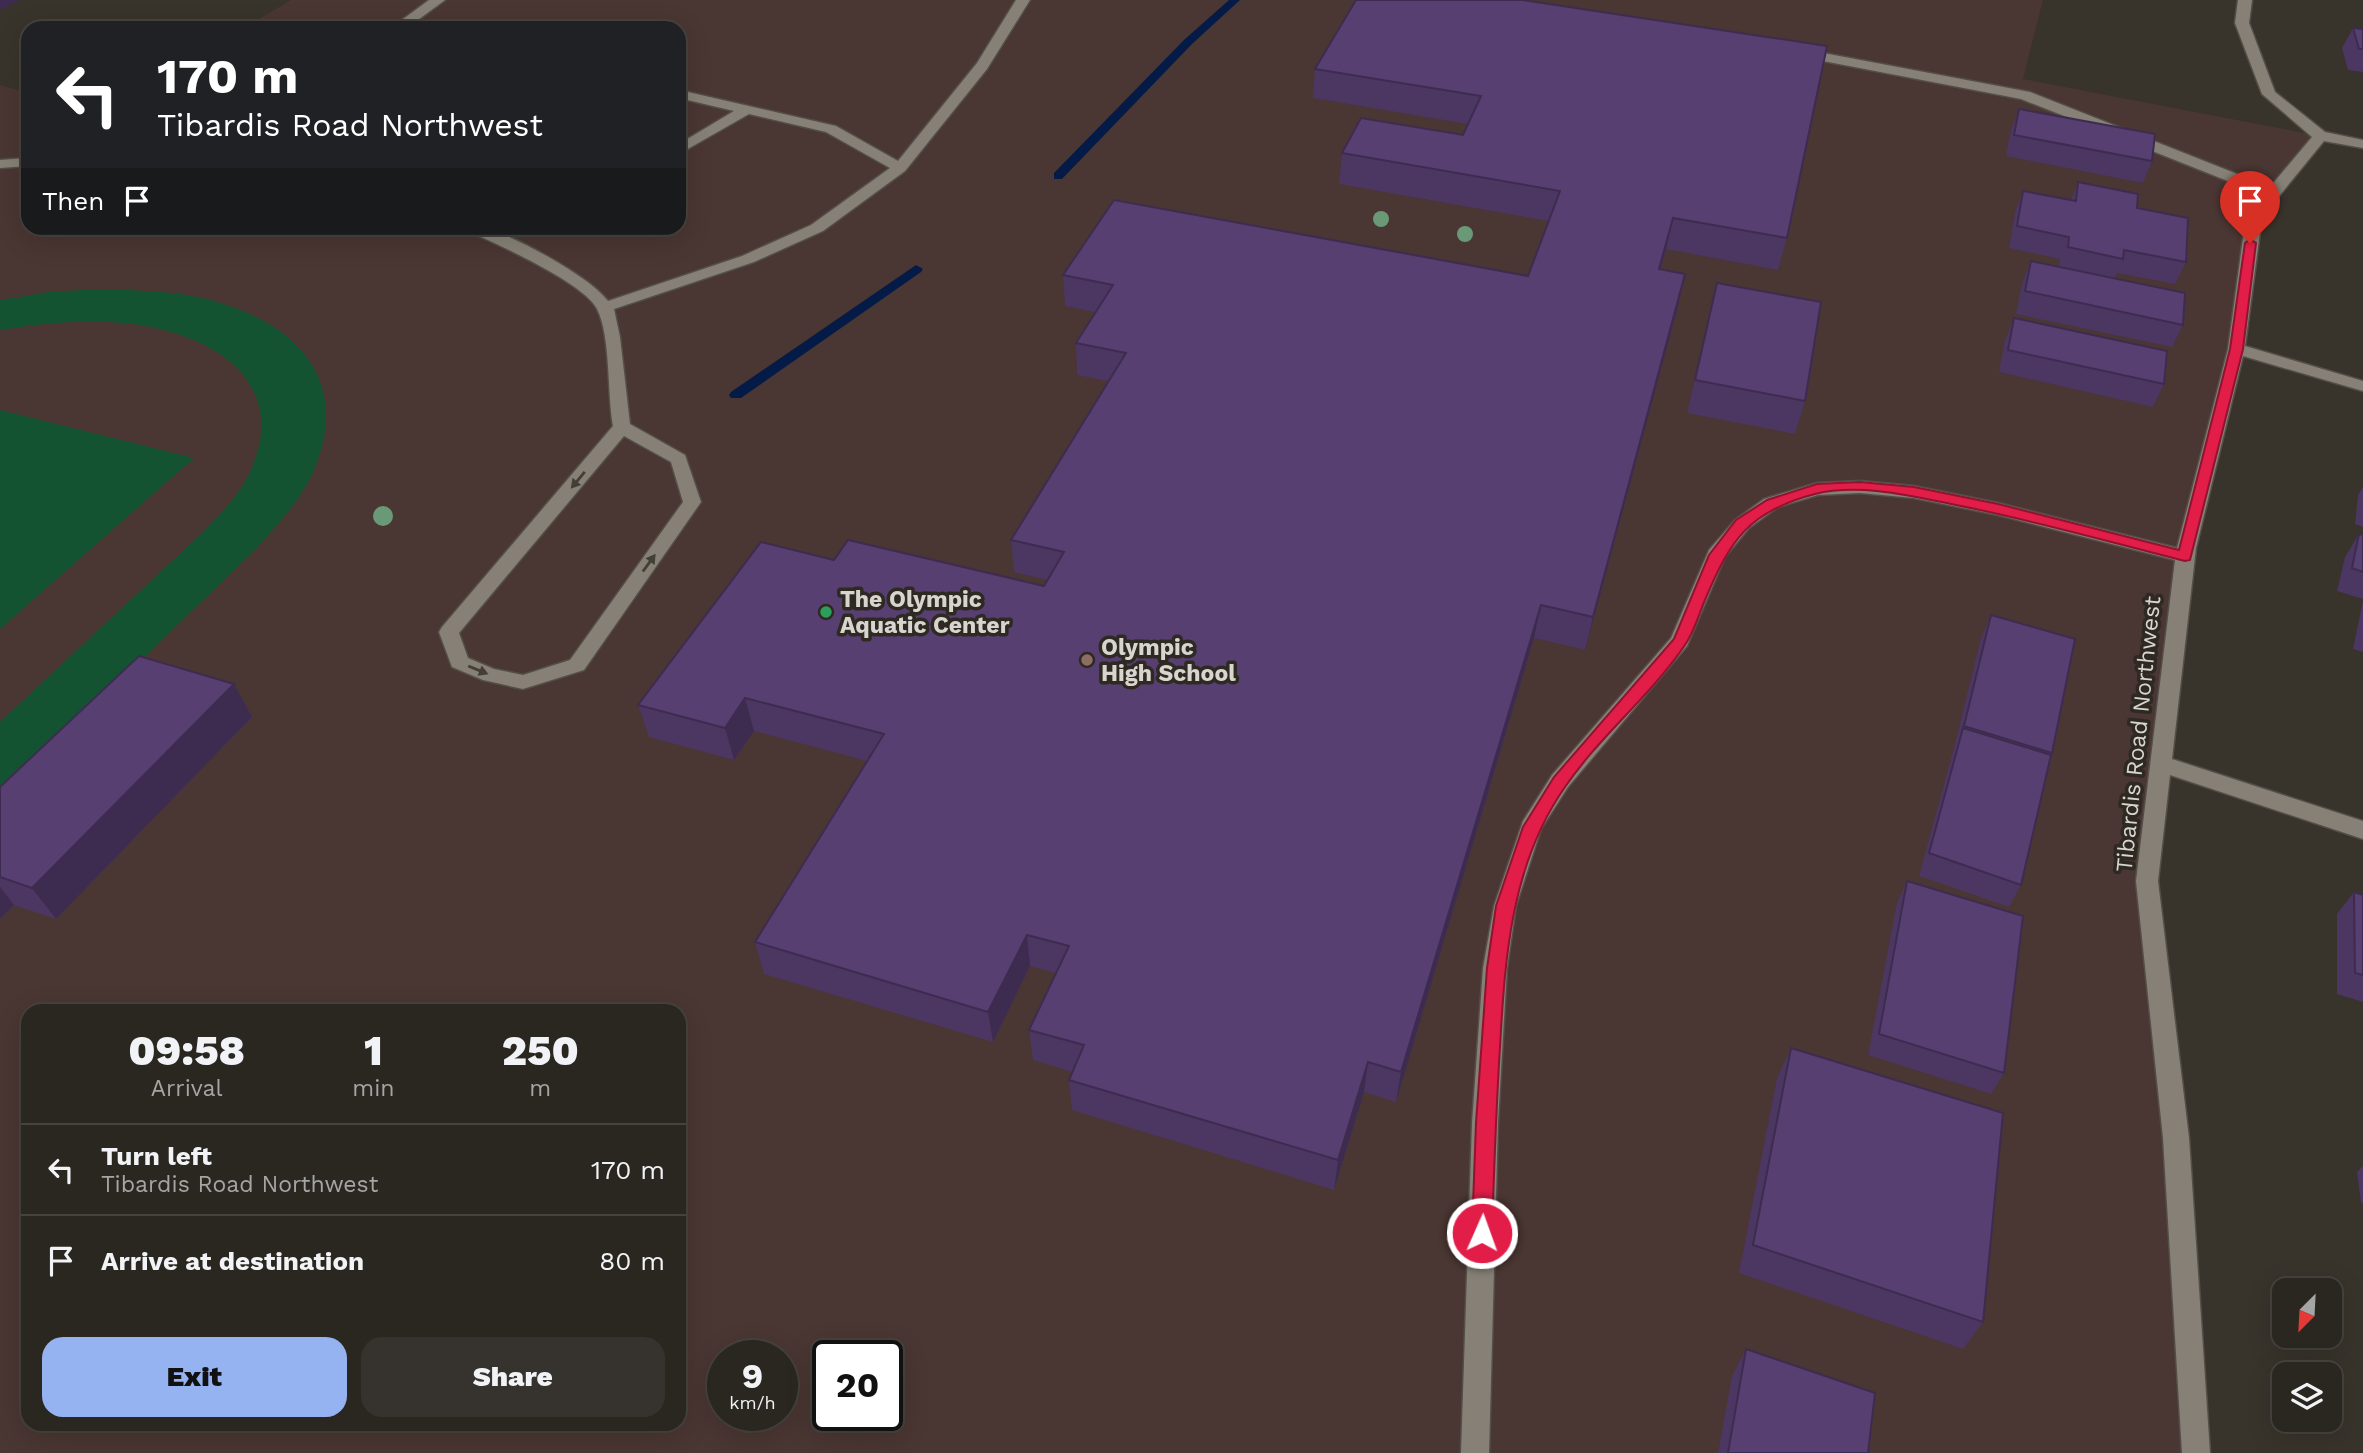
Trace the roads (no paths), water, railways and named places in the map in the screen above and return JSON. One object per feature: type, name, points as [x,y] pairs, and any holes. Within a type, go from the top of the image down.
[{"type":"street","points":[[408,21],[438,0]]},
{"type":"street","points":[[605,307],[747,259],[817,228],[900,167],[981,67],[1007,30],[1023,0]]},
{"type":"street","points":[[2245,0],[2242,23],[2269,94],[2320,136],[2363,144]]},
{"type":"street","points":[[1782,50],[2025,95],[2273,194]]},
{"type":"street","points":[[686,96],[831,129],[900,167]]},
{"type":"street","points":[[686,146],[746,110]]},
{"type":"street","name":"Tibardis Road Northwest","points":[[2196,1453],[2176,1138],[2147,881],[2185,556],[2236,349],[2254,216],[2320,136]]},
{"type":"street","points":[[0,164],[21,162]]},
{"type":"street","points":[[491,235],[550,267],[588,291],[605,307],[622,428],[449,632],[459,662],[490,675],[523,682],[577,664],[679,522],[692,502],[679,459],[622,428]]},
{"type":"street","points":[[2236,349],[2363,386]]},
{"type":"street","points":[[1475,1453],[1485,1123],[1496,968],[1505,906],[1531,827],[1560,781],[1680,641],[1716,555],[1741,524],[1772,503],[1817,489],[1860,487],[1914,492],[1998,509],[2185,556]]},
{"type":"street","points":[[2161,764],[2363,830]]},
{"type":"waterway","points":[[1058,176],[1188,42],[1235,0]]},
{"type":"waterway","points":[[736,395],[916,269]]},
{"type":"place","name":"The Olympic Aquatic Center","points":[[826,612]]},
{"type":"place","name":"Olympic High School","points":[[1087,660]]}]
